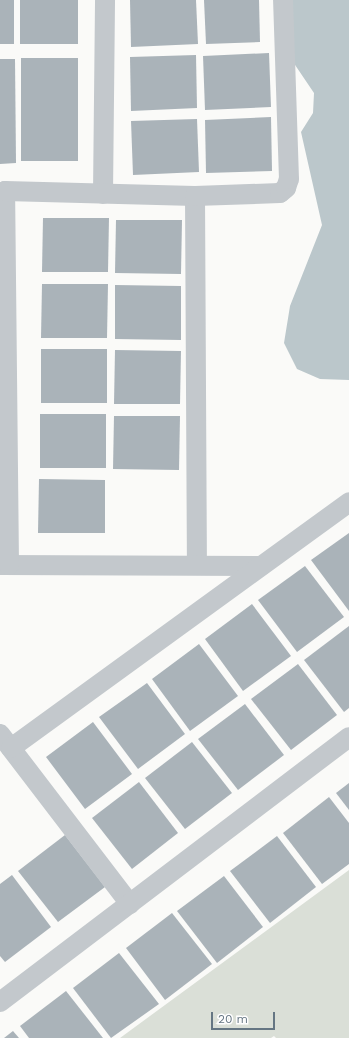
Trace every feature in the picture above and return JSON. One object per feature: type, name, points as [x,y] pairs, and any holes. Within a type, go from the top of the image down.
[{"type":"street","points":[[103,194],[106,0]]},
{"type":"street","points":[[260,566],[5,565],[3,191],[195,196],[280,193],[286,188],[288,179],[283,0]]},
{"type":"street","points":[[195,196],[197,565]]},
{"type":"street","points":[[130,904],[5,741],[260,566],[349,502]]},
{"type":"street","points":[[0,1002],[349,737]]},
{"type":"shaded area","points":[[292,0],[349,0],[349,380],[320,379],[297,369],[284,343],[290,306],[322,225],[301,132],[313,113],[314,93],[289,56]]},
{"type":"shaded area","points":[[349,870],[349,1038],[276,1038],[274,1036],[271,1038],[120,1038]]},
{"type":"building","points":[[0,0],[14,0],[14,44],[0,44]]},
{"type":"building","points":[[20,0],[78,0],[78,44],[20,44]]},
{"type":"building","points":[[130,0],[196,0],[198,44],[131,47]]},
{"type":"building","points":[[204,0],[259,0],[260,42],[206,44]]},
{"type":"building","points":[[269,53],[271,107],[205,110],[203,56]]},
{"type":"building","points":[[196,55],[197,108],[131,111],[130,57]]},
{"type":"building","points":[[21,58],[78,58],[78,161],[21,161]]},
{"type":"building","points":[[0,59],[15,59],[16,163],[0,164]]},
{"type":"building","points":[[271,117],[272,171],[206,173],[205,120]]},
{"type":"building","points":[[197,119],[199,172],[133,175],[131,121]]},
{"type":"building","points":[[43,218],[109,218],[108,272],[42,272]]},
{"type":"building","points":[[116,220],[182,220],[181,274],[115,273]]},
{"type":"building","points":[[42,284],[108,284],[107,338],[41,338]]},
{"type":"building","points":[[115,285],[181,286],[181,340],[115,339]]},
{"type":"building","points":[[41,349],[107,349],[107,403],[41,403]]},
{"type":"building","points":[[115,350],[181,351],[180,404],[114,404]]},
{"type":"building","points":[[40,414],[106,414],[106,468],[40,468]]},
{"type":"building","points":[[114,416],[180,416],[179,470],[113,469]]},
{"type":"building","points":[[39,479],[105,480],[105,533],[38,533]]},
{"type":"building","points":[[349,533],[349,611],[311,560]]},
{"type":"building","points":[[305,566],[344,617],[297,652],[258,600]]},
{"type":"building","points":[[252,604],[291,656],[243,691],[205,639]]},
{"type":"building","points":[[349,626],[349,708],[344,712],[304,660]]},
{"type":"building","points":[[199,644],[238,696],[190,731],[152,679]]},
{"type":"building","points":[[298,664],[337,715],[291,750],[251,699]]},
{"type":"building","points":[[147,683],[185,734],[138,769],[99,717]]},
{"type":"building","points":[[245,704],[284,755],[238,790],[198,739]]},
{"type":"building","points":[[93,722],[132,774],[85,809],[46,757]]},
{"type":"building","points":[[192,742],[232,793],[185,829],[145,778]]},
{"type":"building","points":[[139,782],[178,833],[132,869],[92,818]]},
{"type":"building","points":[[349,783],[349,810],[336,793]]},
{"type":"building","points":[[329,797],[349,823],[349,864],[322,884],[283,833]]},
{"type":"building","points":[[65,835],[105,887],[58,922],[18,871]]},
{"type":"building","points":[[277,836],[316,887],[270,923],[230,871]]},
{"type":"building","points":[[12,875],[51,927],[5,962],[0,956],[0,884]]},
{"type":"building","points":[[224,876],[263,927],[217,963],[177,911]]},
{"type":"building","points":[[172,913],[212,964],[165,1000],[126,948]]},
{"type":"building","points":[[119,953],[159,1004],[111,1038],[73,988]]},
{"type":"building","points":[[66,991],[103,1038],[29,1038],[20,1026]]},
{"type":"building","points":[[13,1031],[19,1038],[4,1038]]}]
